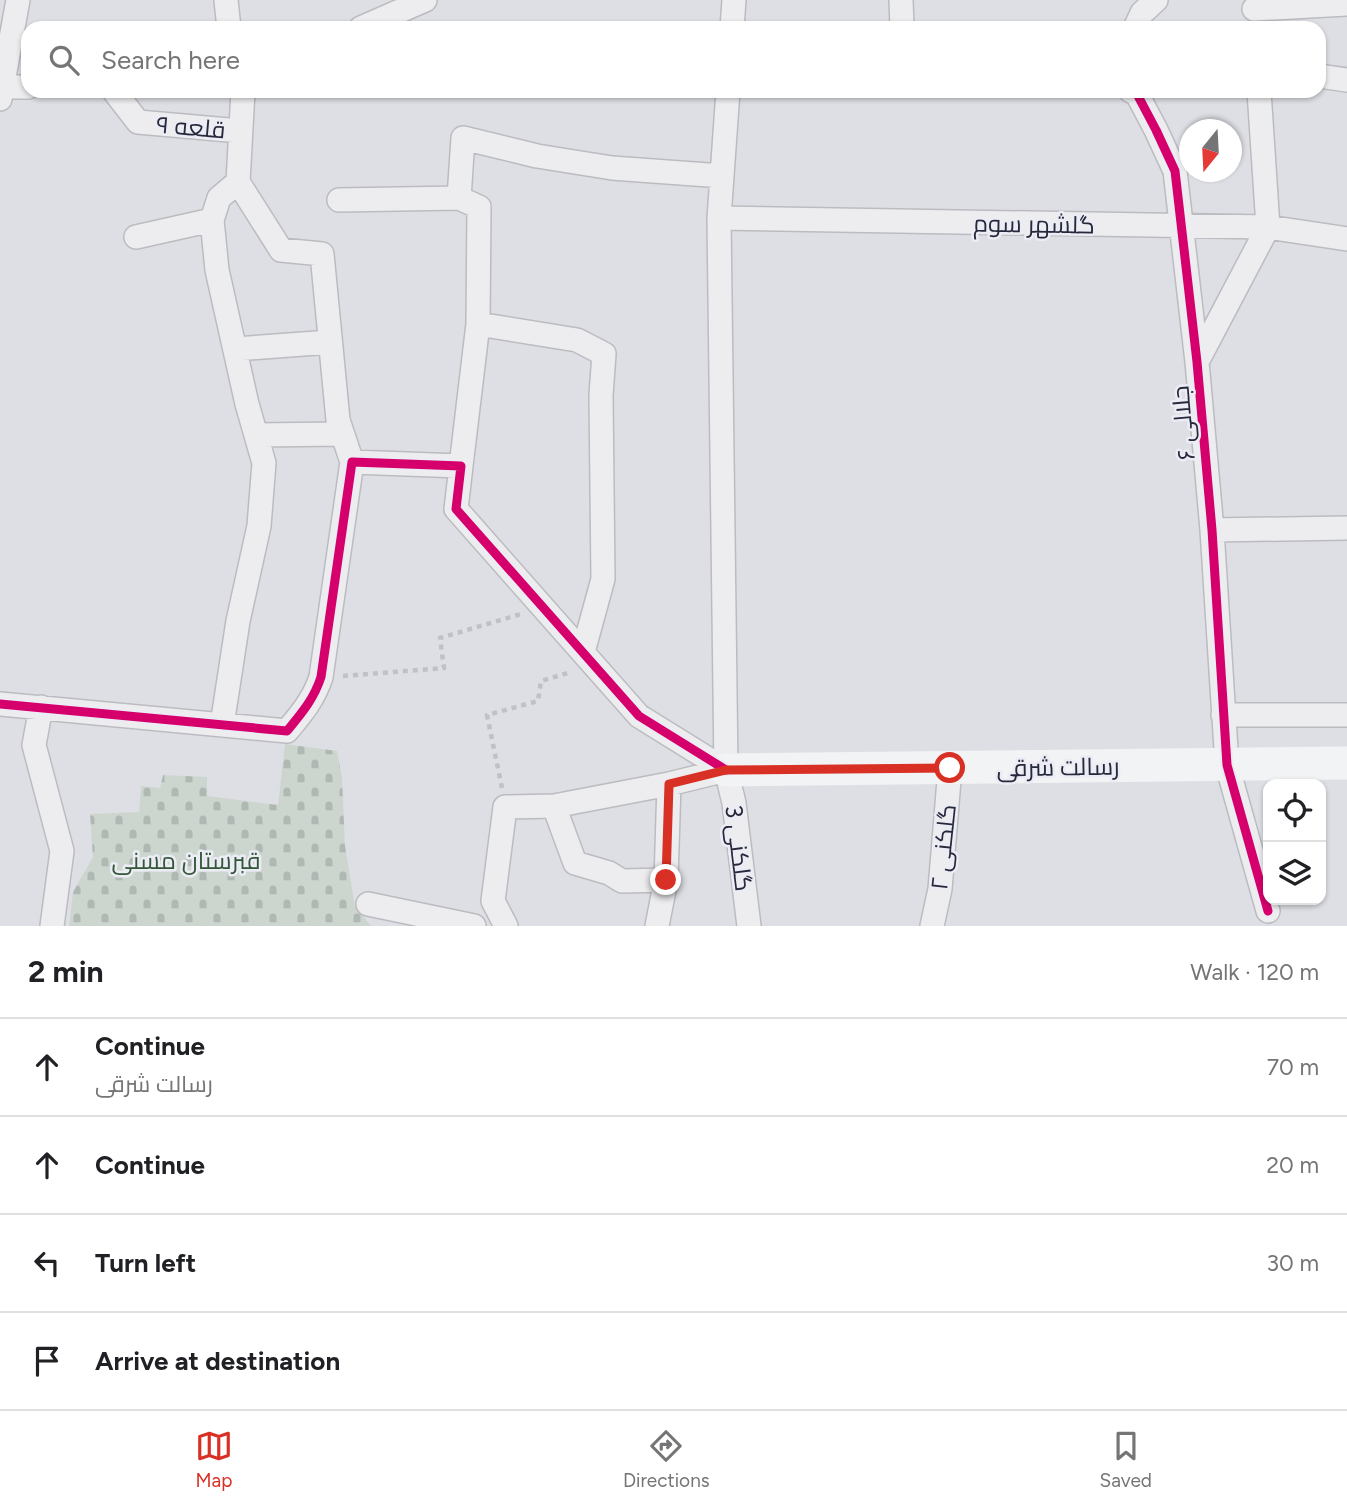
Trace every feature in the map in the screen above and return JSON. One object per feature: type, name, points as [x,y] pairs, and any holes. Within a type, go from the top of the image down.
[{"type":"main road","name":"رسالت شرقی","points":[[726,770],[1347,763]]},
{"type":"street","points":[[18,0],[1,93],[21,89]]},
{"type":"street","points":[[226,0],[228,21]]},
{"type":"street","points":[[377,21],[425,0]]},
{"type":"street","points":[[733,21],[734,0]]},
{"type":"street","points":[[901,0],[902,21]]},
{"type":"street","points":[[1138,21],[1142,13],[1156,0]]},
{"type":"street","points":[[1254,12],[1347,4]]},
{"type":"street","points":[[1326,77],[1347,80]]},
{"type":"street","name":"قلعه ۹","points":[[119,98],[138,122],[240,131]]},
{"type":"street","points":[[0,704],[287,731],[309,705],[316,692],[321,677],[352,462],[338,421],[322,254],[281,250],[238,182],[242,98]]},
{"type":"street","name":"گلکنی 3","points":[[728,98],[719,218],[726,770],[734,803],[749,926]]},
{"type":"street","name":"جلالی ۶","points":[[1138,98],[1175,171],[1197,362],[1212,530],[1227,765],[1268,911]]},
{"type":"street","points":[[1197,362],[1268,227],[1259,98]]},
{"type":"street","points":[[459,198],[463,138],[537,156],[612,168],[722,176]]},
{"type":"street","points":[[222,725],[238,621],[259,526],[264,463],[217,270],[212,220],[219,198],[238,182]]},
{"type":"street","points":[[339,200],[459,198],[479,207],[478,324],[456,509],[639,716],[726,770]]},
{"type":"street","name":"گلشهر سوم","points":[[719,218],[1268,227],[1347,239]]},
{"type":"street","points":[[136,237],[212,220]]},
{"type":"street","points":[[478,324],[577,340],[604,354],[601,395],[603,579],[589,658]]},
{"type":"street","points":[[235,349],[330,342]]},
{"type":"street","points":[[256,435],[342,435]]},
{"type":"street","points":[[352,462],[461,466]]},
{"type":"street","points":[[1212,530],[1347,528]]},
{"type":"street","points":[[41,707],[34,745],[62,851],[52,926]]},
{"type":"street","points":[[1223,715],[1347,715]]},
{"type":"street","name":"گلکنی ۲","points":[[932,926],[940,889],[950,768]]},
{"type":"street","points":[[506,926],[493,901],[505,807],[554,806],[726,770]]},
{"type":"street","points":[[657,926],[666,880],[669,784]]},
{"type":"street","points":[[554,806],[575,863],[609,873],[622,881],[666,880]]},
{"type":"street","points":[[368,904],[474,926]]},
{"type":"path","points":[[321,677],[443,668],[440,638],[544,607]]},
{"type":"path","points":[[505,807],[487,715],[538,701],[541,681],[589,658]]},
{"type":"green space","name":"قبرستان مسنی","points":[[285,744],[337,751],[342,778],[345,846],[355,907],[371,926],[69,926],[73,892],[93,857],[90,814],[139,812],[141,786],[160,788],[163,775],[207,777],[207,796],[278,805]]},
{"type":"cycle path","points":[[1139,98],[1175,171],[1197,362],[1212,530],[1227,765],[1268,911]]},
{"type":"cycle path","points":[[0,704],[287,731],[311,699],[321,677],[352,462],[461,466],[456,509],[639,716],[726,770]]},
{"type":"route","points":[[666,880],[669,784],[726,770],[950,768]]}]
